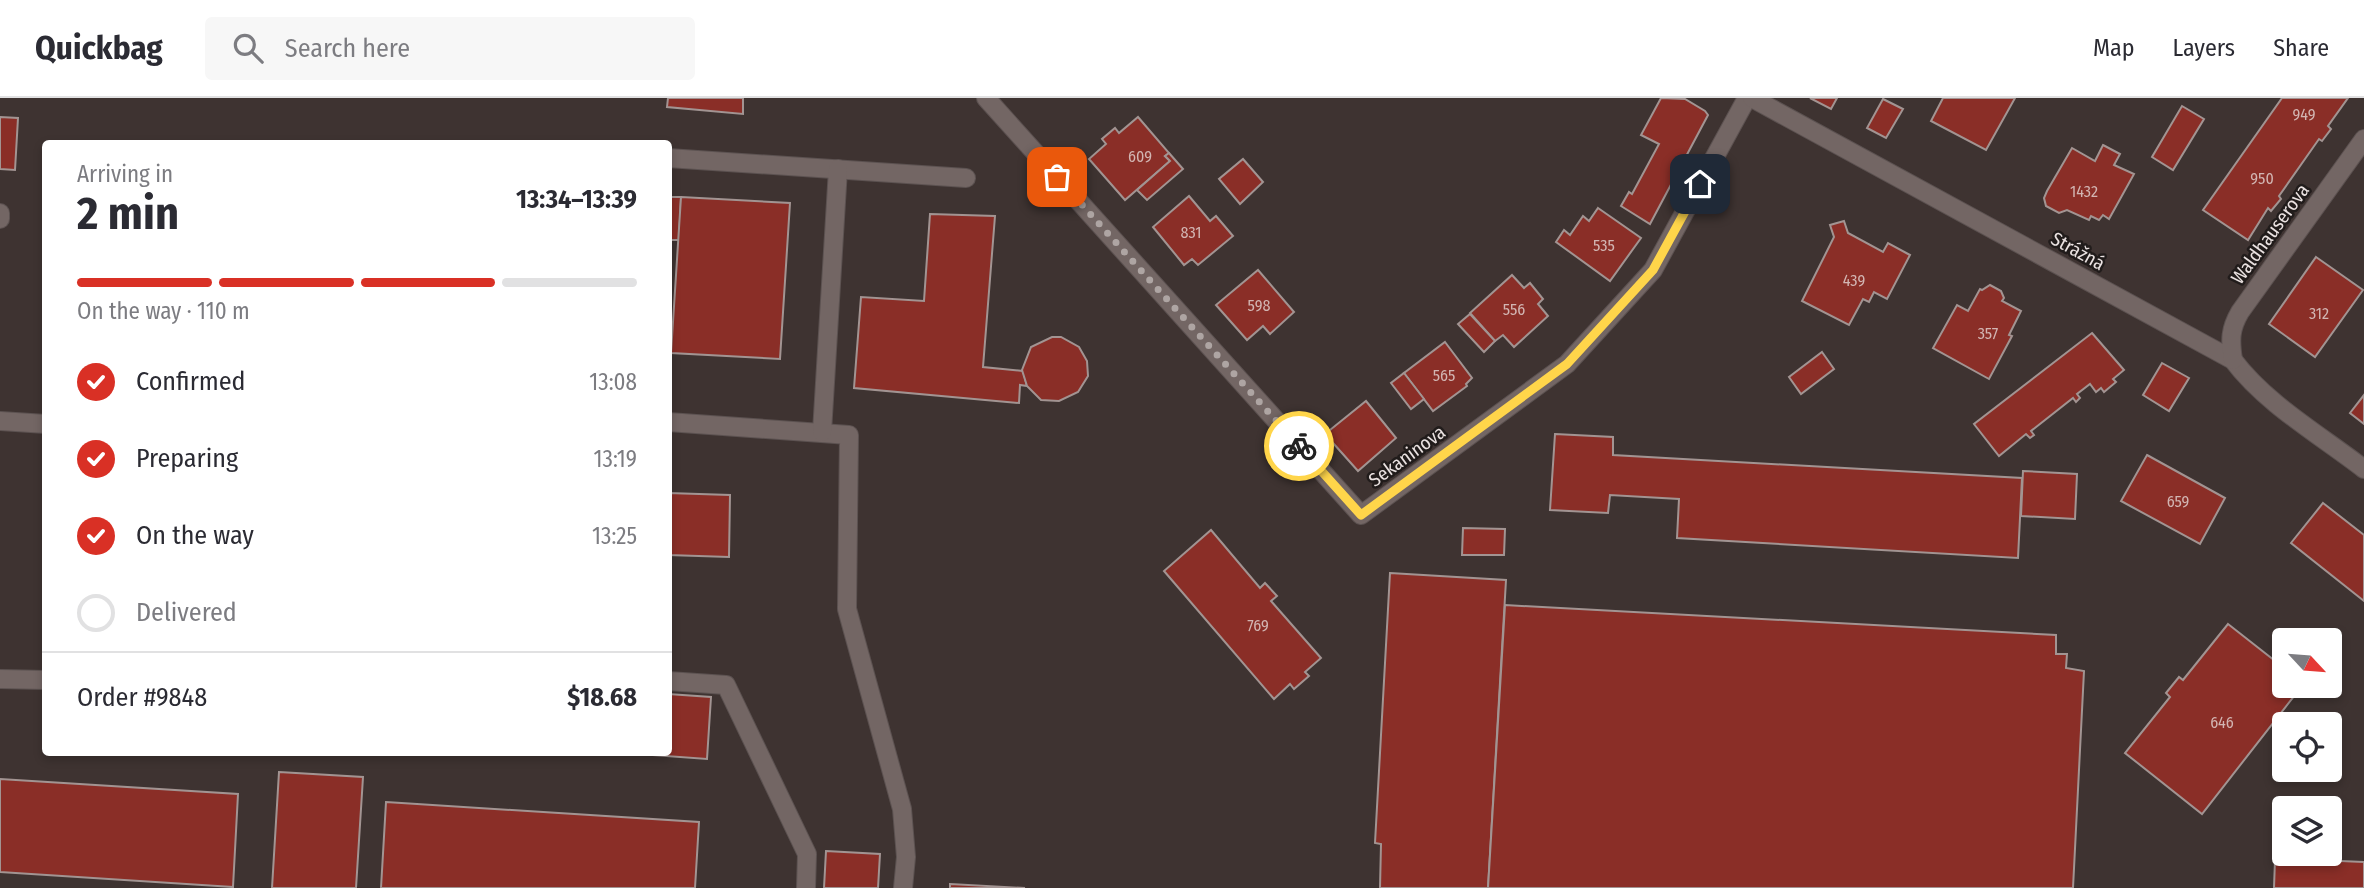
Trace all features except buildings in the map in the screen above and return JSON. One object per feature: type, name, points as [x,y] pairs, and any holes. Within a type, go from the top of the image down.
[{"type":"street","name":"Sekaninova","points":[[986,98],[1361,515],[1567,364],[1653,270],[1749,98]]},
{"type":"street","name":"Strážná","points":[[1749,98],[2233,360],[2264,394],[2364,469]]},
{"type":"street","name":"Waldhauserova","points":[[2233,360],[2230,338],[2232,325],[2364,139]]},
{"type":"street","points":[[672,158],[966,178]]},
{"type":"street","points":[[822,432],[838,169]]},
{"type":"street","points":[[0,213],[0,219]]},
{"type":"street","points":[[0,421],[42,424]]},
{"type":"street","points":[[672,422],[849,435],[847,609],[902,809],[906,857],[903,888]]},
{"type":"street","points":[[0,679],[42,680]]},
{"type":"street","points":[[672,681],[726,685],[807,854],[806,888]]},
{"type":"way so far","points":[[1057,177],[1299,446]]},
{"type":"route","points":[[1299,446],[1361,515],[1567,364],[1653,270],[1700,184]]}]
